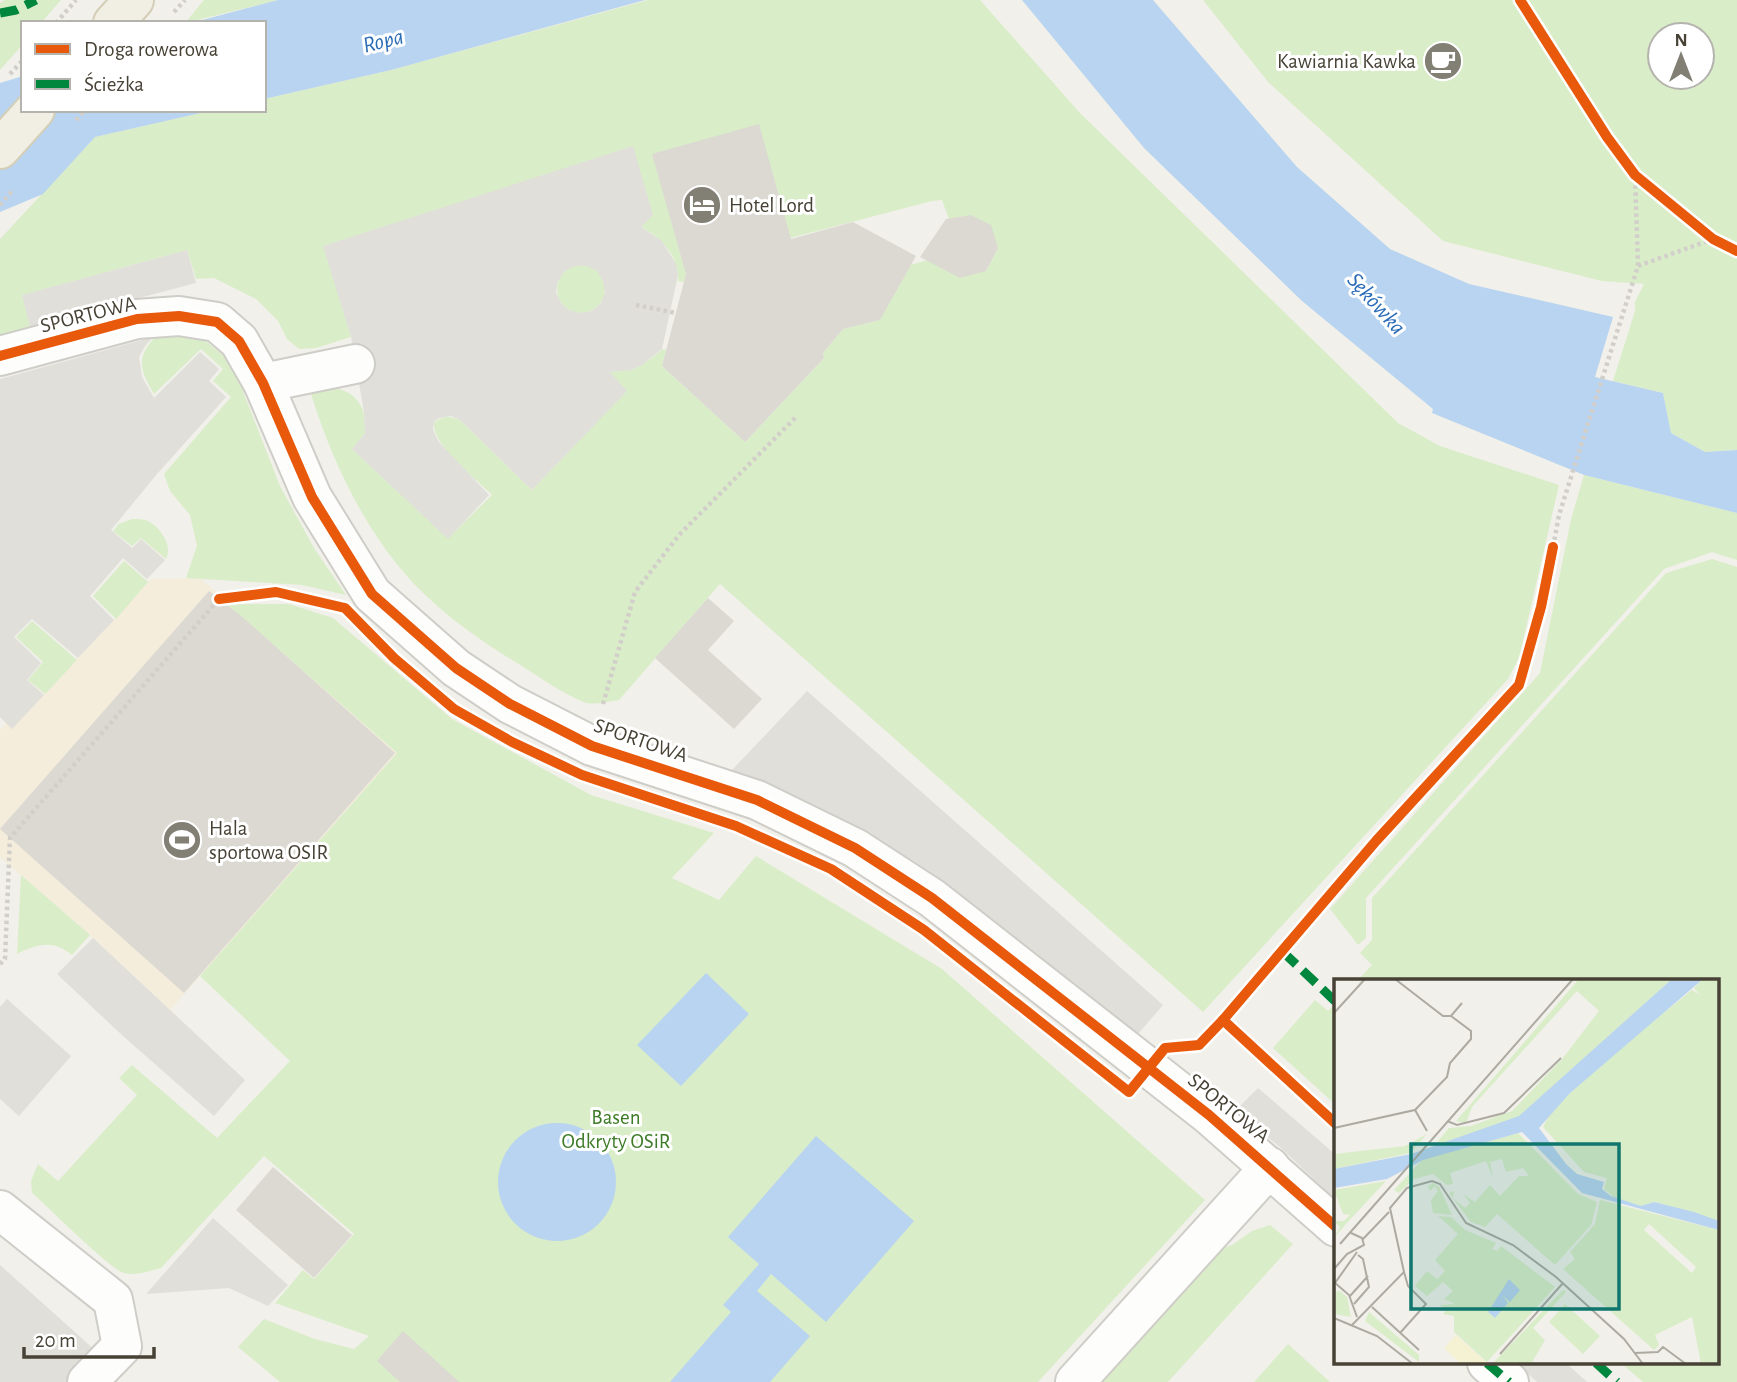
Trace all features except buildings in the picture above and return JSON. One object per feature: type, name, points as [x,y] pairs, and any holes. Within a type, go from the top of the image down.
[{"type":"main road","points":[[115,21],[134,0]]},
{"type":"main road","points":[[0,149],[33,112]]},
{"type":"street","name":"SPORTOWA","points":[[0,356],[137,319],[178,316],[217,322],[239,341],[263,383],[312,497],[372,594],[456,668],[510,704],[592,746],[757,800],[855,848],[932,898],[1209,1115],[1334,1225]]},
{"type":"street","points":[[263,383],[355,364]]},
{"type":"street","points":[[1075,1382],[1270,1167]]},
{"type":"street","points":[[0,1210],[113,1300],[122,1346],[87,1382]]},
{"type":"street","points":[[1488,1364],[1509,1382]]},
{"type":"path","points":[[58,21],[76,0]]},
{"type":"path","points":[[1553,547],[1559,515],[1638,266],[1634,175]]},
{"type":"path","points":[[1638,266],[1713,239]]},
{"type":"path","points":[[636,305],[676,313]]},
{"type":"path","points":[[592,746],[635,592],[679,535],[796,417]]},
{"type":"path","points":[[0,964],[5,959],[10,838],[219,599]]},
{"type":"shaded area","points":[[633,146],[653,215],[641,227],[662,241],[676,264],[678,275],[662,349],[631,370],[610,372],[627,391],[532,490],[460,420],[451,416],[439,418],[434,422],[433,429],[438,441],[489,495],[448,539],[352,449],[365,433],[364,412],[351,337],[323,246]],"holes":[[[575,266],[587,266],[597,271],[603,281],[605,292],[601,303],[592,311],[580,313],[569,310],[561,303],[556,292],[558,281],[565,271]]]},
{"type":"shaded area","points":[[187,250],[196,283],[30,327],[22,295]]},
{"type":"shaded area","points":[[153,337],[139,357],[142,377],[154,398],[200,352],[219,369],[209,381],[226,397],[111,530],[132,548],[141,539],[165,560],[147,579],[123,558],[90,596],[114,620],[78,658],[32,619],[14,637],[41,663],[27,680],[44,695],[12,729],[0,717],[0,379]]},
{"type":"shaded area","points":[[200,578],[397,753],[170,1010],[90,935],[0,857],[0,730],[6,723],[12,728],[151,579]]},
{"type":"shaded area","points":[[807,691],[1163,1005],[1138,1034],[914,863],[852,825],[732,770]]},
{"type":"shaded area","points":[[93,938],[245,1080],[214,1116],[57,974]]},
{"type":"shaded area","points":[[7,999],[71,1056],[19,1116],[0,1099],[0,1007]]},
{"type":"shaded area","points":[[1258,1088],[1334,1153],[1334,1198],[1281,1148],[1235,1111]]},
{"type":"shaded area","points":[[213,1218],[288,1285],[268,1306],[229,1288],[146,1294]]},
{"type":"shaded area","points":[[0,1265],[106,1360],[87,1382],[0,1382]]},
{"type":"shaded area","points":[[1517,1364],[1567,1364],[1587,1382],[1537,1382]]},
{"type":"green space","points":[[5,0],[61,0],[43,21],[21,21],[21,46],[0,70],[0,3]]},
{"type":"green space","points":[[204,0],[278,0],[193,21],[187,21]]},
{"type":"green space","points":[[648,0],[980,0],[1080,113],[1398,423],[1440,446],[1559,485],[1519,658],[1508,679],[1203,1012],[720,584],[619,700],[595,704],[579,700],[481,640],[419,589],[383,546],[341,472],[311,394],[325,388],[333,388],[354,397],[363,410],[365,433],[352,449],[448,538],[492,495],[456,462],[440,442],[434,423],[443,417],[460,420],[532,490],[626,391],[609,372],[638,366],[662,349],[666,350],[662,366],[745,442],[824,358],[823,353],[843,329],[880,320],[903,267],[935,258],[986,271],[998,248],[990,225],[949,219],[942,200],[932,201],[790,238],[686,273],[684,282],[678,281],[675,263],[667,248],[656,236],[641,227],[324,245],[351,337],[316,348],[299,349],[287,339],[278,321],[256,299],[214,278],[196,279],[187,250],[23,295],[30,327],[0,336],[0,239],[95,137],[205,112],[266,112],[266,99],[391,70]]},
{"type":"green space","points":[[1203,0],[1737,0],[1737,450],[1705,452],[1671,433],[1663,393],[1613,381],[1635,311],[1635,302],[1644,284],[1602,281],[1443,241],[1268,82]]},
{"type":"green space","points":[[581,265],[598,272],[605,289],[598,306],[581,313],[564,306],[557,289],[564,272]]},
{"type":"green space","points":[[159,333],[202,338],[235,365],[280,486],[314,548],[346,595],[302,585],[186,578],[197,546],[190,515],[170,491],[164,474],[231,397],[213,381],[223,369],[201,349],[154,394],[142,369],[142,362],[146,348]]},
{"type":"green space","points":[[1584,475],[1737,513],[1737,560],[1712,552],[1664,569],[1366,898],[1366,938],[1358,945],[1330,909],[1540,673],[1571,519]]},
{"type":"green space","points":[[132,519],[148,521],[161,533],[167,543],[166,559],[141,538],[132,546],[113,531],[119,524]]},
{"type":"green space","points":[[1712,559],[1737,567],[1737,1382],[1643,1382],[1622,1364],[1720,1364],[1720,979],[1359,979],[1372,965],[1360,953],[1372,940],[1372,898],[1666,573]]},
{"type":"green space","points":[[124,561],[148,582],[116,619],[93,596]]},
{"type":"green space","name":"Basen Odkryty OSiR","points":[[227,604],[289,604],[333,618],[452,719],[591,795],[714,833],[672,878],[719,900],[756,856],[942,969],[1205,1200],[1038,1382],[280,1382],[238,1347],[264,1319],[315,1339],[354,1349],[369,1336],[275,1303],[303,1270],[314,1279],[354,1234],[264,1156],[161,1268],[138,1274],[124,1273],[93,1250],[32,1193],[31,1181],[38,1164],[58,1181],[137,1095],[119,1078],[132,1065],[217,1138],[290,1061],[200,976],[397,753]]},
{"type":"green space","points":[[32,621],[77,660],[45,694],[28,680],[43,662],[16,637]]},
{"type":"green space","points":[[21,875],[90,935],[72,955],[52,945],[31,948],[17,954]]},
{"type":"green space","points":[[1315,1000],[1328,1011],[1334,1005],[1334,1103],[1273,1048]]},
{"type":"green space","points":[[1270,1225],[1293,1244],[1168,1382],[1086,1382],[1205,1255],[1232,1245],[1252,1231]]},
{"type":"green space","points":[[1288,1344],[1330,1382],[1254,1382]]},
{"type":"water","name":"Ropa","points":[[278,0],[645,0],[391,70],[266,99],[266,21],[199,21]]},
{"type":"water","name":"Sękówka","points":[[1022,0],[1153,0],[1297,167],[1390,249],[1469,284],[1613,317],[1595,377],[1663,393],[1671,433],[1705,452],[1737,450],[1737,513],[1584,475],[1432,413],[1433,409],[1302,301],[1144,148]]},
{"type":"water","points":[[21,77],[21,112],[205,112],[95,137],[43,194],[0,212],[0,83]]},
{"type":"water","points":[[706,973],[749,1014],[681,1086],[637,1045]]},
{"type":"water","points":[[557,1123],[580,1127],[599,1140],[612,1159],[616,1182],[612,1205],[599,1224],[580,1237],[557,1241],[534,1237],[515,1224],[502,1205],[498,1182],[502,1159],[515,1140],[534,1127]]},
{"type":"water","points":[[816,1136],[914,1221],[826,1322],[771,1274],[757,1291],[810,1336],[770,1382],[670,1382],[731,1312],[723,1305],[759,1264],[728,1237]]},
{"type":"marked path","points":[[0,13],[16,10],[36,0]]},
{"type":"marked path","points":[[1283,952],[1334,1000]]},
{"type":"marked path","points":[[1488,1364],[1509,1382]]},
{"type":"marked path","points":[[1597,1364],[1617,1382]]},
{"type":"cycle path","points":[[1520,0],[1607,137],[1635,175],[1713,239],[1737,251]]},
{"type":"cycle path","points":[[0,356],[137,319],[179,316],[217,322],[239,341],[263,383],[312,497],[372,594],[456,668],[510,704],[592,746],[757,800],[855,848],[932,898],[1209,1115],[1334,1225]]},
{"type":"cycle path","points":[[219,599],[276,592],[345,608],[394,658],[454,709],[512,742],[582,775],[736,826],[831,869],[924,930],[1129,1092],[1165,1048],[1199,1045],[1223,1020],[1376,841],[1519,685],[1541,607],[1553,547]]},
{"type":"cycle path","points":[[1223,1020],[1334,1122]]},
{"type":"place","name":"Kawiarnia Kawka","points":[[1443,61]]},
{"type":"place","name":"Hotel Lord","points":[[702,205]]},
{"type":"place","name":"Hala sportowa OSIR","points":[[182,840]]}]
